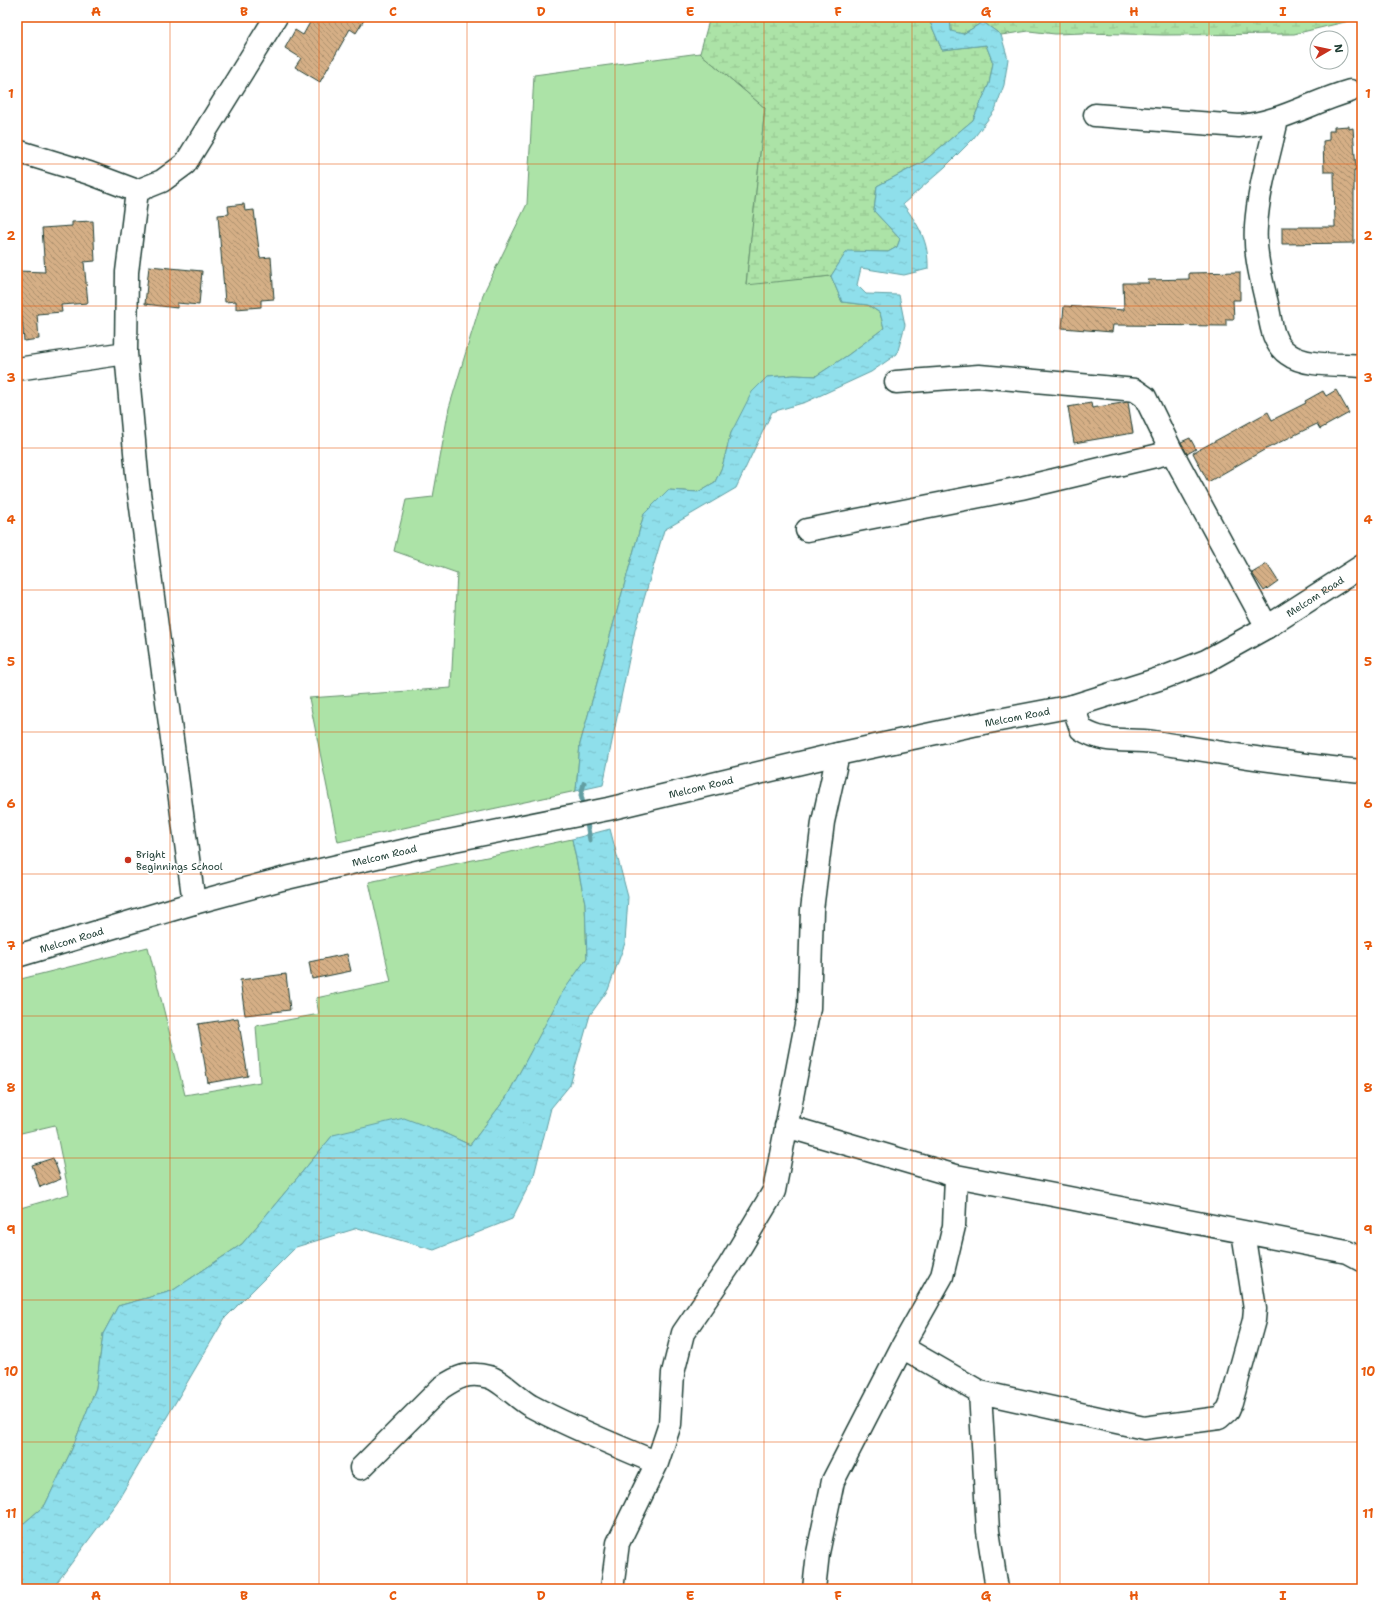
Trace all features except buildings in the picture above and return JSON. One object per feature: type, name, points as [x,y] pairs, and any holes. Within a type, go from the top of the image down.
[{"type":"street","points":[[17,151],[89,173],[138,191],[162,181],[185,164],[276,17]]},
{"type":"street","points":[[1095,115],[1239,126],[1256,125],[1277,120],[1327,98],[1350,91]]},
{"type":"street","points":[[1277,120],[1258,205],[1256,228],[1258,258],[1273,331],[1278,345],[1296,359],[1307,362],[1362,366]]},
{"type":"street","points":[[138,191],[127,272],[126,353],[138,485],[194,903]]},
{"type":"street","points":[[17,369],[126,353]]},
{"type":"street","points":[[896,382],[979,376],[1135,390],[1145,397],[1172,452],[1267,627]]},
{"type":"street","points":[[807,530],[1021,488],[1172,452]]},
{"type":"street","name":"Melcom Road","points":[[17,956],[194,903],[282,879],[417,848],[608,810],[838,754],[973,725],[1073,706],[1165,677],[1206,661],[1267,627],[1362,566]]},
{"type":"street","points":[[1073,706],[1081,729],[1103,740],[1147,741],[1254,759],[1362,772]]},
{"type":"street","points":[[612,1589],[618,1543],[657,1463],[670,1424],[673,1373],[682,1333],[729,1266],[774,1191],[809,1008],[812,910],[824,822],[838,754]]},
{"type":"street","points":[[786,1126],[956,1176],[1347,1252],[1362,1260]]},
{"type":"street","points":[[814,1589],[818,1553],[833,1481],[902,1347],[942,1276],[954,1226],[956,1176]]},
{"type":"street","points":[[902,1347],[980,1392],[1144,1428],[1219,1418],[1228,1410],[1231,1402],[1254,1320],[1254,1298],[1243,1232]]},
{"type":"street","points":[[361,1468],[441,1388],[456,1378],[469,1374],[490,1377],[530,1406],[580,1430],[657,1463]]},
{"type":"street","points":[[980,1392],[988,1531],[997,1589]]},
{"type":"green space","points":[[710,17],[932,17],[930,22],[942,50],[986,45],[993,63],[989,84],[973,120],[923,162],[877,186],[874,211],[900,239],[897,247],[888,252],[847,252],[831,276],[746,285],[765,108],[700,53]]},
{"type":"green space","points":[[950,17],[1362,17],[1294,34],[1055,34],[1029,31],[1001,35],[983,22],[963,34],[951,32]]},
{"type":"green space","points":[[700,53],[765,108],[746,284],[831,276],[842,302],[868,305],[880,313],[884,328],[848,355],[816,376],[794,375],[767,377],[731,433],[722,467],[715,482],[698,492],[668,490],[644,514],[580,744],[576,791],[338,842],[309,698],[451,688],[457,573],[394,551],[406,500],[433,497],[449,408],[484,292],[527,204],[534,75]]},
{"type":"green space","points":[[572,839],[585,903],[587,958],[562,994],[506,1098],[470,1145],[442,1132],[333,1135],[242,1244],[172,1291],[118,1306],[103,1334],[96,1388],[72,1449],[45,1505],[23,1524],[17,1526],[17,1209],[69,1194],[55,1125],[17,1134],[17,980],[148,947],[185,1095],[260,1082],[256,1026],[319,1014],[316,998],[391,982],[369,882]]},
{"type":"water","points":[[932,17],[950,17],[951,31],[963,34],[983,22],[1001,35],[1008,59],[1004,85],[995,110],[973,139],[945,167],[903,204],[922,234],[927,250],[928,269],[904,275],[861,268],[857,285],[866,294],[899,295],[905,325],[897,354],[871,372],[806,402],[772,412],[736,488],[664,530],[635,630],[603,785],[576,791],[580,744],[644,514],[668,490],[698,492],[715,482],[722,467],[731,433],[752,392],[767,377],[794,375],[816,376],[848,355],[884,328],[880,313],[868,305],[842,302],[831,276],[847,251],[888,252],[897,247],[900,239],[874,211],[877,186],[923,162],[973,120],[989,84],[993,63],[986,45],[942,50],[930,22]]},
{"type":"water","points":[[610,829],[628,897],[625,943],[608,990],[590,1015],[570,1085],[551,1108],[534,1175],[512,1219],[434,1250],[358,1228],[296,1247],[225,1318],[117,1502],[52,1589],[17,1589],[17,1526],[23,1524],[45,1505],[72,1449],[96,1388],[103,1334],[118,1306],[172,1291],[242,1244],[333,1135],[404,1118],[442,1132],[470,1145],[506,1098],[562,993],[587,958],[585,903],[572,839]]},
{"type":"waterway","points":[[584,783],[581,795],[584,808]]},
{"type":"waterway","points":[[586,818],[590,840]]},
{"type":"place","name":"Bright Beginnings School","points":[[128,860]]}]
